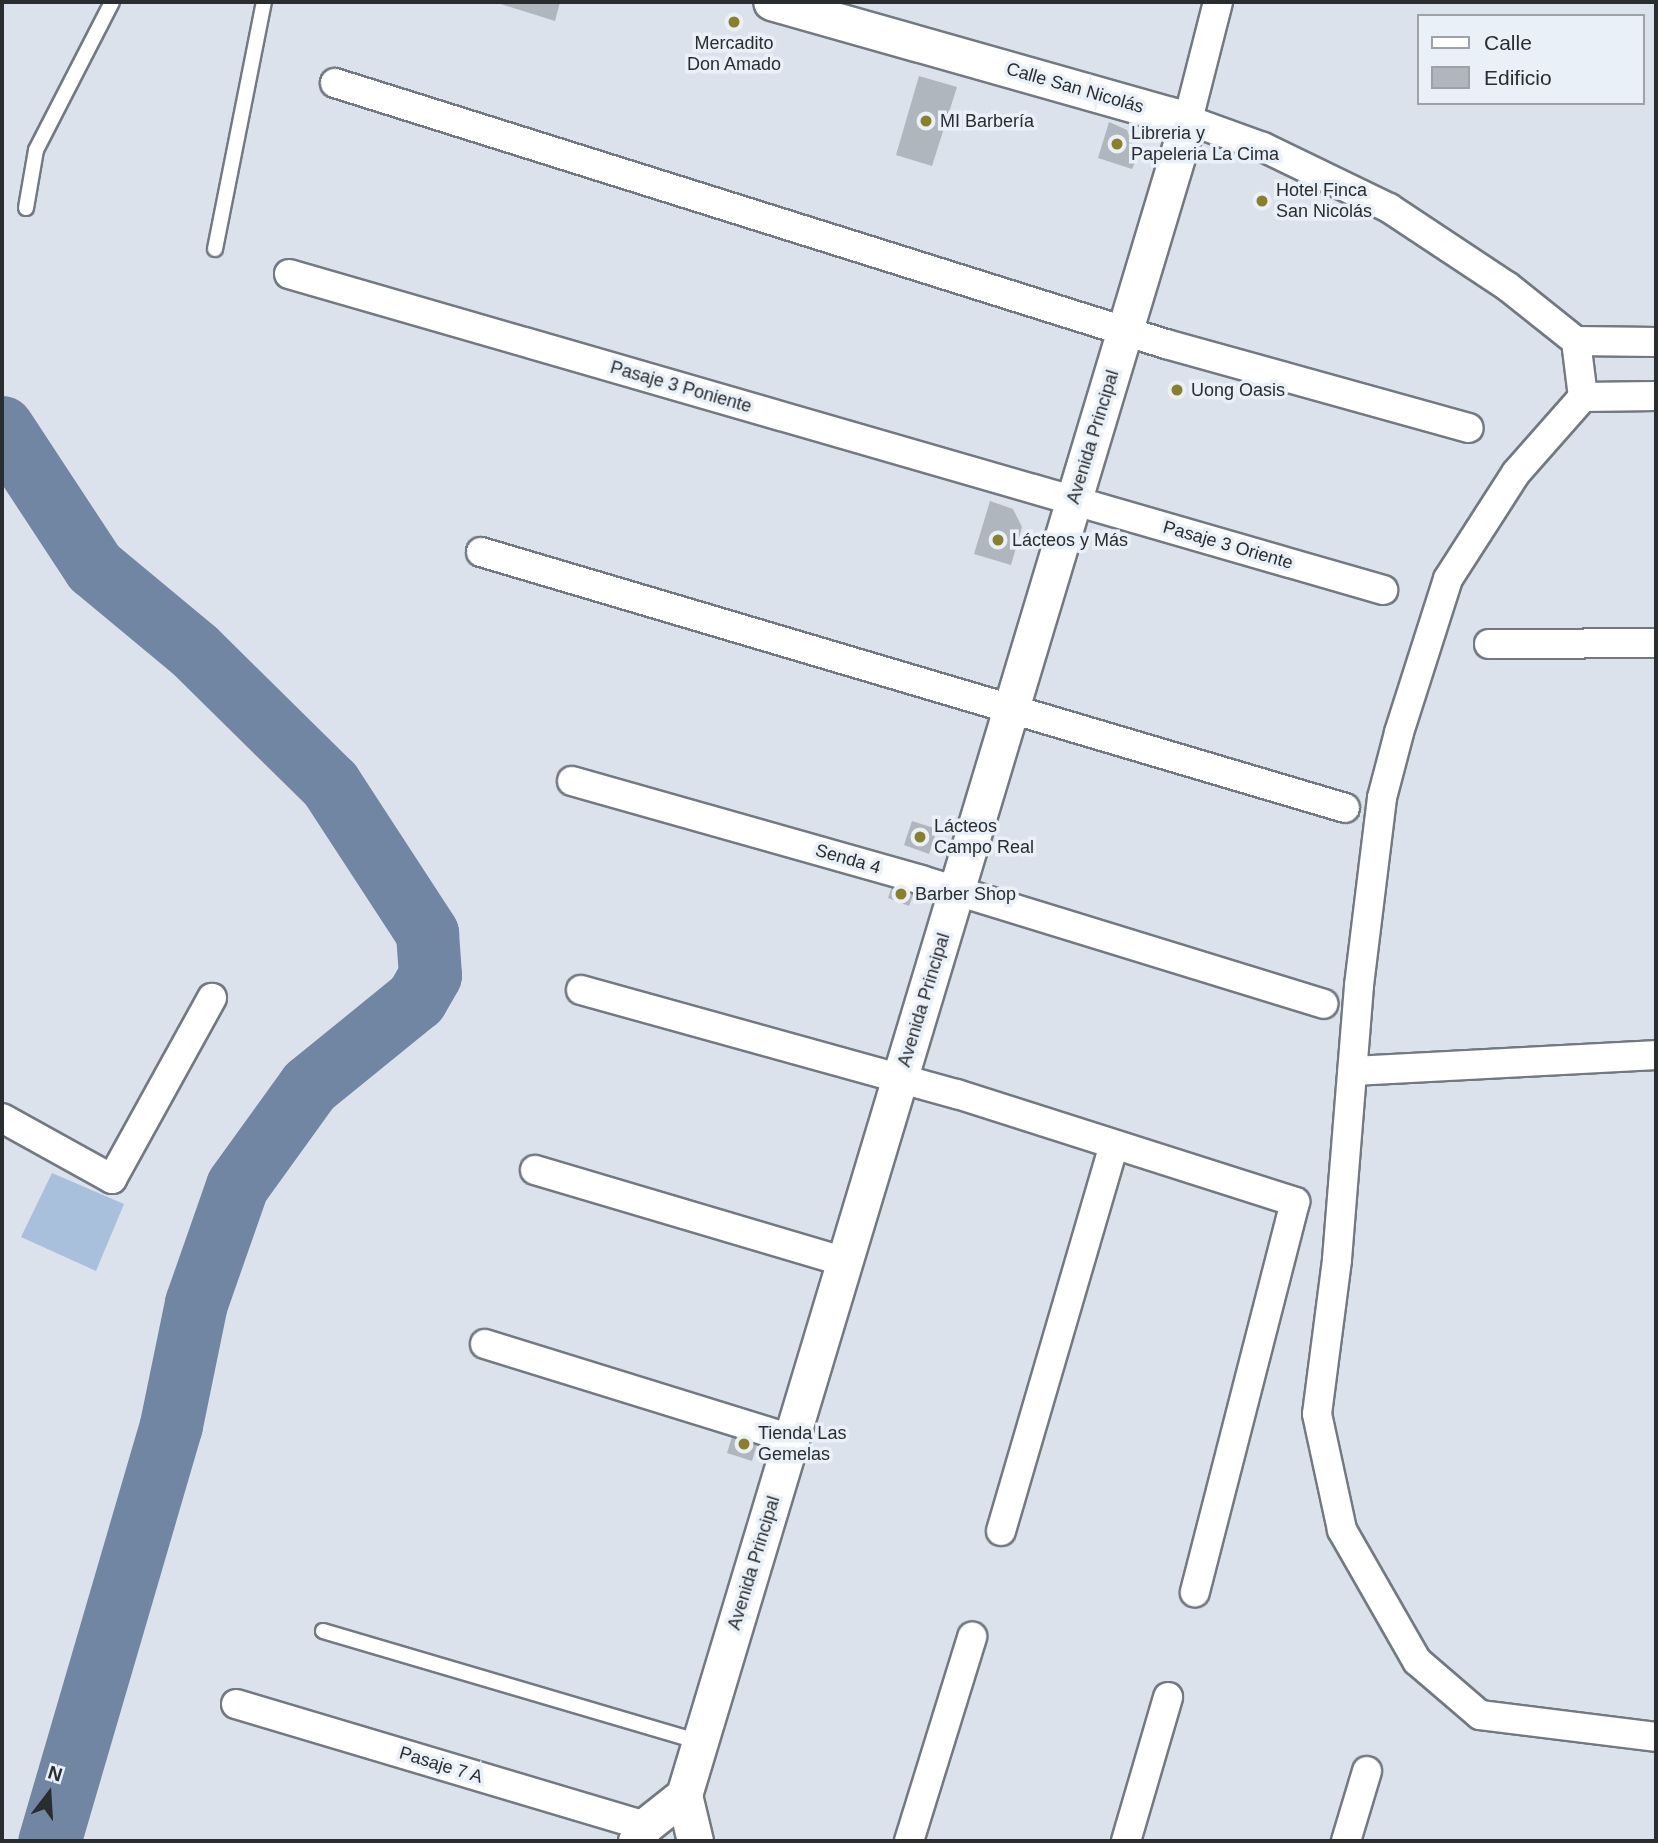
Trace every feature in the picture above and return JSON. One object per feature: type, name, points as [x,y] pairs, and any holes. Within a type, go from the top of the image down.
[{"type":"street","name":"Calle San Nicolás","points":[[771,2],[1188,120],[1263,147],[1389,208],[1507,286],[1576,341]]},
{"type":"street","name":"Avenida Principal","points":[[684,1795],[1188,120],[1218,2]]},
{"type":"street","points":[[335,83],[1125,331],[1469,428]]},
{"type":"street","name":"Pasaje 3 Poniente","points":[[289,274],[1074,500]]},
{"type":"street","points":[[1656,342],[1576,341],[1583,397],[1480,522],[1448,579],[1429,631],[1382,798],[1317,1414],[1342,1530],[1418,1661],[1480,1715],[1656,1737]]},
{"type":"street","points":[[1583,397],[1656,396]]},
{"type":"street","name":"Pasaje 3 Oriente","points":[[1074,500],[1383,590]]},
{"type":"street","points":[[481,552],[1345,808]]},
{"type":"street","points":[[1489,644],[1656,643]]},
{"type":"street","name":"Senda 4","points":[[572,781],[956,891],[1323,1004]]},
{"type":"street","points":[[581,990],[900,1079],[1296,1202],[1195,1592]]},
{"type":"street","points":[[2,1118],[112,1180],[212,998]]},
{"type":"street","points":[[1353,1071],[1656,1055]]},
{"type":"street","points":[[1001,1531],[1113,1147]]},
{"type":"street","points":[[534,1170],[845,1262]]},
{"type":"street","points":[[485,1344],[791,1439]]},
{"type":"street","points":[[909,1841],[972,1637]]},
{"type":"street","points":[[1126,1841],[1168,1697]]},
{"type":"street","name":"Pasaje 7 A","points":[[236,1704],[641,1833]]},
{"type":"street","points":[[1346,1841],[1367,1770]]},
{"type":"street","points":[[641,1833],[684,1795],[695,1841]]},
{"type":"lane","points":[[26,208],[36,150],[112,2]]},
{"type":"lane","points":[[215,249],[264,2]]},
{"type":"lane","points":[[323,1631],[700,1742]]},
{"type":"shaded area","points":[[52,1173],[124,1204],[96,1271],[21,1237]]},
{"type":"building","points":[[494,2],[560,2],[555,21]]},
{"type":"building","name":"MI Barbería","points":[[919,76],[957,87],[932,166],[896,155]]},
{"type":"building","name":"Libreria y Papeleria La Cima","points":[[1109,122],[1127,130],[1137,158],[1132,169],[1098,158]]},
{"type":"building","name":"Lácteos y Más","points":[[990,501],[1013,509],[1022,527],[1011,565],[974,554]]},
{"type":"building","name":"Lácteos Campo Real","points":[[912,821],[937,829],[929,854],[904,845]]},
{"type":"building","name":"Barber Shop","points":[[893,883],[915,890],[909,906],[888,898]]},
{"type":"building","name":"Tienda Las Gemelas","points":[[735,1427],[760,1435],[752,1461],[727,1453]]},
{"type":"waterway","points":[[2,427],[94,567],[195,651],[330,784],[427,933],[430,975],[416,999],[309,1086],[237,1186],[196,1303],[171,1425],[49,1841]]},
{"type":"place","name":"Mercadito Don Amado","points":[[734,22]]},
{"type":"place","name":"MI Barbería","points":[[926,121]]},
{"type":"place","name":"Libreria y Papeleria La Cima","points":[[1117,144]]},
{"type":"place","name":"Hotel Finca San Nicolás","points":[[1262,201]]},
{"type":"place","name":"Uong Oasis","points":[[1177,390]]},
{"type":"place","name":"Lácteos y Más","points":[[998,540]]},
{"type":"place","name":"Lácteos Campo Real","points":[[920,837]]},
{"type":"place","name":"Barber Shop","points":[[901,894]]},
{"type":"place","name":"Tienda Las Gemelas","points":[[744,1444]]}]
